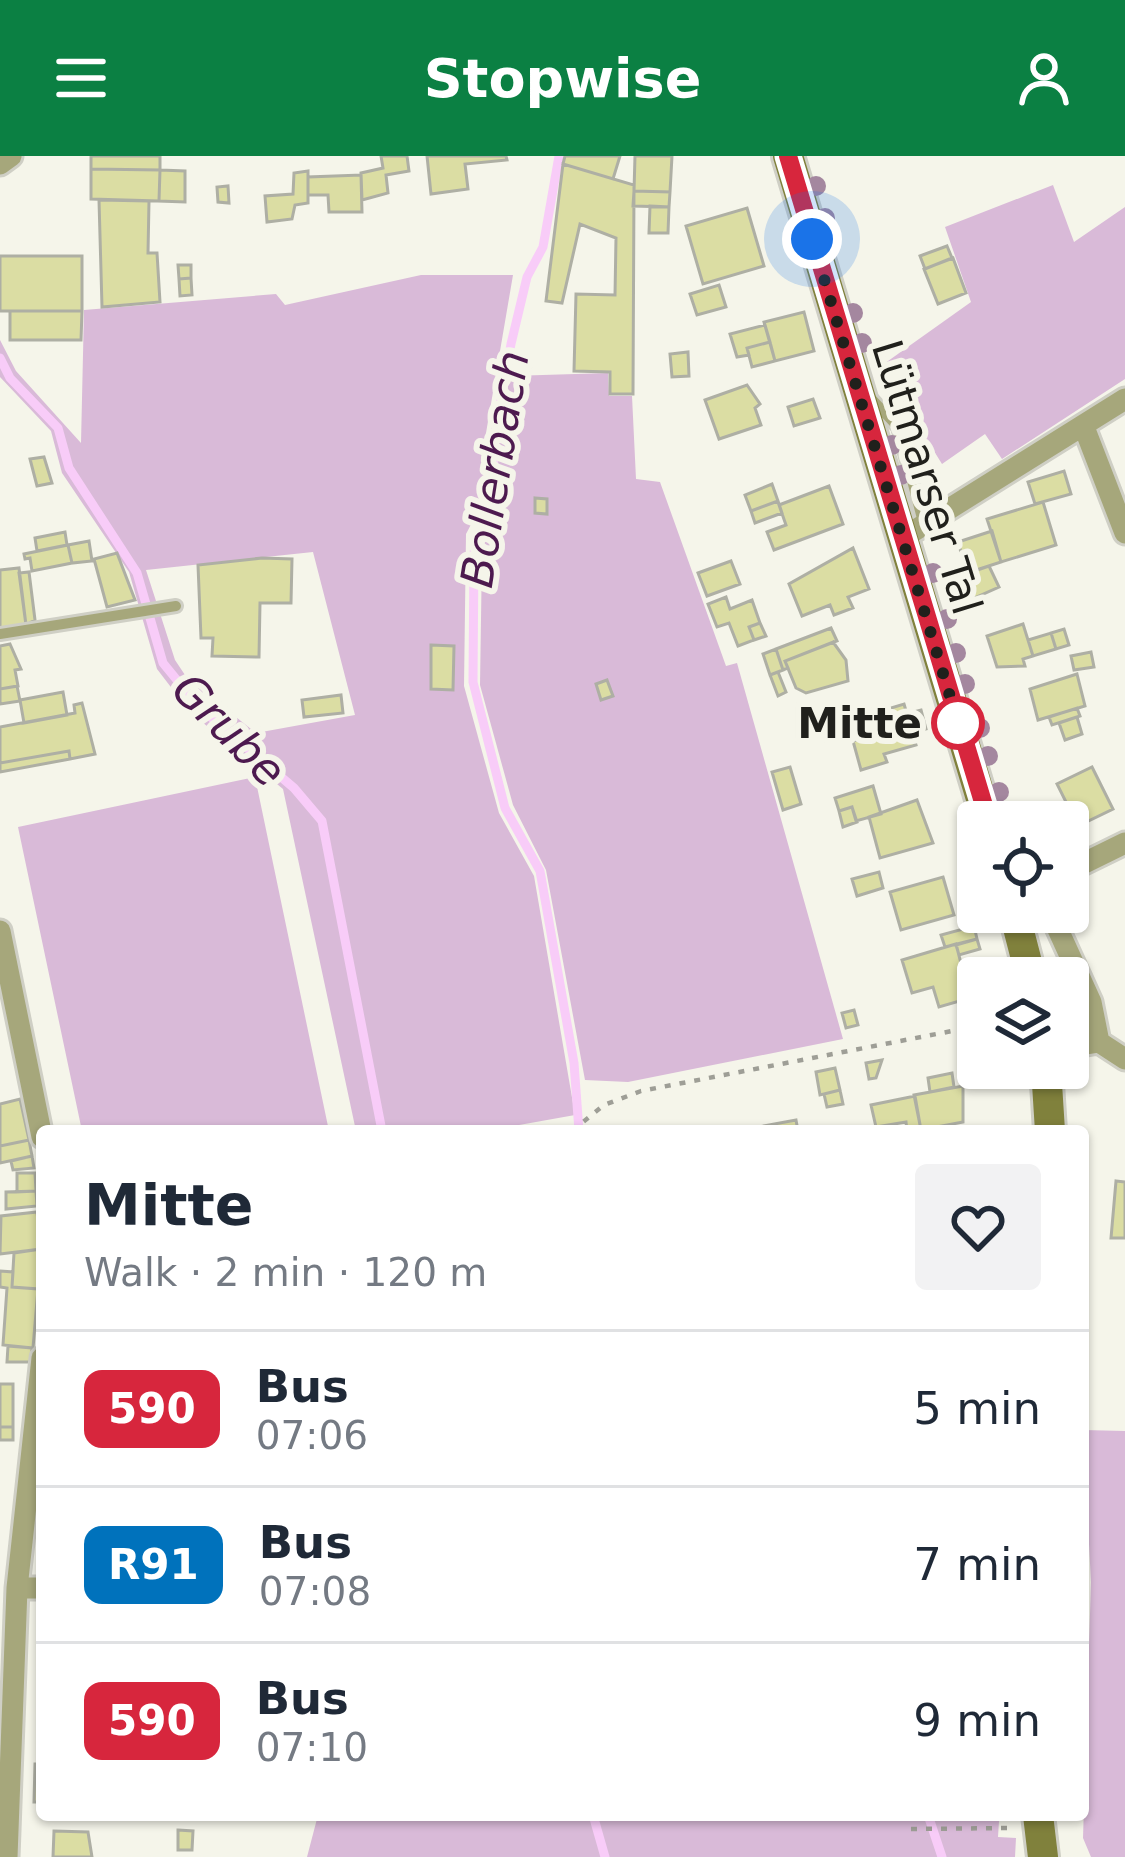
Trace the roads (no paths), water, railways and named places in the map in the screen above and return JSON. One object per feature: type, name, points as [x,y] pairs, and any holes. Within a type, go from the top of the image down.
[{"type":"main road","name":"Lütmarser Tal","points":[[788,156],[856,386],[912,534],[982,801]]},
{"type":"main road","points":[[1047,1089],[1050,1125]]},
{"type":"street","points":[[0,164],[11,156]]},
{"type":"street","points":[[912,534],[1125,399]]},
{"type":"street","points":[[1084,427],[1125,533]]},
{"type":"street","points":[[1089,861],[1125,843]]},
{"type":"street","points":[[0,931],[40,1125]]},
{"type":"street","points":[[1060,933],[1091,1002],[1099,1042]]},
{"type":"street","points":[[1089,1044],[1099,1042],[1125,1058]]},
{"type":"street","points":[[7,1857],[3,1800],[17,1588],[36,1413]]},
{"type":"street","points":[[17,1588],[36,1588]]},
{"type":"lane","points":[[0,634],[176,606]]},
{"type":"waterway","name":"Bollerbach","points":[[559,156],[543,247],[527,277],[511,344],[495,433],[491,499],[474,552],[473,682],[505,808],[540,871],[574,1063],[579,1125]]},
{"type":"waterway","name":"Grube","points":[[0,358],[10,378],[58,428],[69,468],[137,573],[163,663],[199,707],[294,788],[322,821],[381,1125]]},
{"type":"waterway","name":"Grube","points":[[595,1821],[605,1857]]},
{"type":"waterway","name":"Bollerbach","points":[[930,1821],[942,1857]]},
{"type":"place","name":"Mitte","points":[[958,723]]}]
